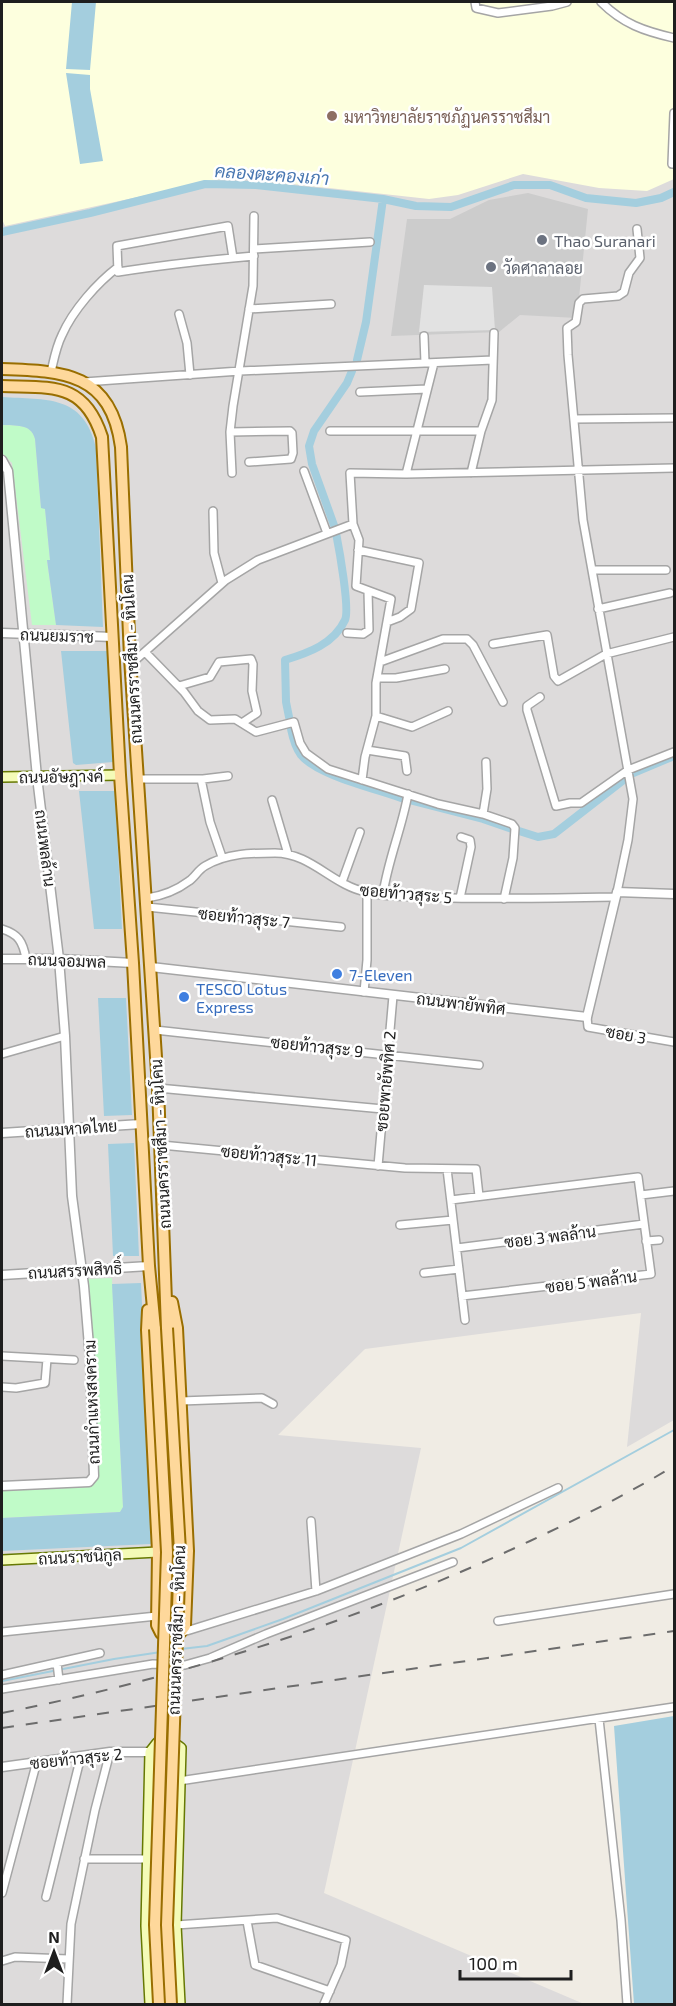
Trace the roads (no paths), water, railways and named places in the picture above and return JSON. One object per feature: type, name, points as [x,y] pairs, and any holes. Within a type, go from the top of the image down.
[{"type":"main road","name":"ถนนนครราชสีมา - หินโคน","points":[[2,369],[51,372],[84,382],[104,399],[113,413],[119,429],[121,447],[137,777],[155,1030],[167,1328],[180,1551],[167,1925],[171,2004]]},
{"type":"main road","points":[[2,386],[61,389],[86,405],[96,419],[102,437],[167,1552],[155,1925],[159,2004]]},
{"type":"main road","points":[[112,637],[129,637]]},
{"type":"main road","points":[[120,775],[137,777]]},
{"type":"main road","name":"ถนนอัษฎางค์","points":[[2,777],[120,775]]},
{"type":"main road","points":[[133,963],[151,968]]},
{"type":"main road","points":[[150,1278],[147,1330],[158,1552],[157,1625],[161,1633],[170,1637],[180,1633],[185,1626],[188,1551],[177,1328],[166,1276]]},
{"type":"main road","name":"ถนนราชนิกูล","points":[[2,1560],[158,1552]]},
{"type":"main road","points":[[150,2004],[146,1926],[151,1797],[150,1752],[157,1743],[166,1741],[175,1743],[181,1748],[176,1925],[180,2004]]},
{"type":"main road","points":[[150,1776],[157,1782],[165,1784],[179,1781]]},
{"type":"main road","points":[[151,1797],[165,1790],[179,1798]]},
{"type":"street","points":[[475,2],[476,8],[498,13],[567,2]]},
{"type":"street","points":[[601,2],[614,14],[642,30],[675,38]]},
{"type":"street","points":[[675,113],[672,164],[675,164]]},
{"type":"street","points":[[232,473],[230,432],[253,286],[254,216]]},
{"type":"street","points":[[232,258],[228,226],[117,246],[118,272],[183,262],[232,258],[254,253],[370,242]]},
{"type":"street","points":[[587,1017],[628,840],[633,799],[592,570],[578,469],[567,328],[576,322],[579,303],[583,299],[618,296],[624,292],[629,273],[640,258],[637,229]]},
{"type":"street","points":[[51,372],[59,342],[69,323],[95,289],[118,267]]},
{"type":"street","points":[[249,309],[331,304]]},
{"type":"street","points":[[179,315],[187,343],[190,375]]},
{"type":"street","points":[[471,472],[481,431],[492,400],[494,333]]},
{"type":"street","points":[[424,336],[425,363]]},
{"type":"street","points":[[84,382],[240,371],[494,360]]},
{"type":"street","points":[[406,474],[434,363]]},
{"type":"street","points":[[360,392],[427,389]]},
{"type":"street","points":[[574,419],[675,418]]},
{"type":"street","points":[[230,432],[290,431],[292,433],[290,459],[249,462]]},
{"type":"street","points":[[330,431],[481,431]]},
{"type":"street","name":"ถนนพลล้าน","points":[[2,461],[9,471],[37,777],[59,959],[69,1129]]},
{"type":"street","points":[[362,780],[376,716],[377,678],[391,599],[356,586],[359,540],[354,524],[350,473],[406,474],[675,468]]},
{"type":"street","points":[[304,471],[327,533]]},
{"type":"street","points":[[213,511],[214,553],[222,583]]},
{"type":"street","points":[[131,664],[222,583],[258,560],[354,524]]},
{"type":"street","points":[[358,550],[418,563],[411,610],[396,620],[387,622]]},
{"type":"street","points":[[592,570],[666,570]]},
{"type":"street","points":[[347,633],[363,634],[369,630],[368,591]]},
{"type":"street","points":[[598,609],[669,593]]},
{"type":"street","name":"ถนนยมราช","points":[[2,633],[112,637]]},
{"type":"street","points":[[493,644],[547,635],[554,676],[558,681],[606,654],[675,637]]},
{"type":"street","points":[[380,662],[443,639],[467,639],[473,645],[503,702]]},
{"type":"street","points":[[146,652],[179,686],[198,711],[210,720],[235,719],[256,732],[294,722],[300,743],[306,753],[328,769],[438,804],[483,814],[512,824],[515,828],[513,858],[504,899]]},
{"type":"street","points":[[179,686],[210,677],[219,662],[251,659],[253,663],[252,691],[257,714],[242,723]]},
{"type":"street","points":[[377,678],[396,678],[445,669]]},
{"type":"street","points":[[540,697],[527,706],[527,710],[556,806],[580,803],[627,770],[675,752]]},
{"type":"street","points":[[376,716],[412,727],[448,711]]},
{"type":"street","points":[[367,750],[404,755],[407,771]]},
{"type":"street","points":[[483,814],[487,789],[486,762]]},
{"type":"street","points":[[137,777],[201,779],[228,776]]},
{"type":"street","points":[[201,779],[210,822],[222,857]]},
{"type":"street","points":[[383,894],[408,794]]},
{"type":"street","points":[[272,800],[288,854]]},
{"type":"street","points":[[342,882],[360,832]]},
{"type":"street","points":[[460,898],[471,847],[470,840],[461,837]]},
{"type":"street","name":"ซอยท้าวสุระ 5","points":[[147,902],[189,881],[202,867],[222,857],[254,854],[288,854],[300,857],[352,888],[383,894],[504,899],[616,894]]},
{"type":"street","points":[[364,992],[368,960],[367,892]]},
{"type":"street","points":[[616,894],[675,894]]},
{"type":"street","name":"ซอยท้าวสุระ 7","points":[[147,902],[341,927]]},
{"type":"street","points":[[2,929],[18,936],[24,946],[26,959]]},
{"type":"street","name":"ถนนจอมพล","points":[[2,958],[133,963]]},
{"type":"street","name":"ถนนพายัพทิศ","points":[[151,968],[587,1017]]},
{"type":"street","name":"ซอยพายัพทิศ 2","points":[[378,1166],[393,996]]},
{"type":"street","name":"ซอย 3","points":[[587,1017],[588,1027],[675,1042]]},
{"type":"street","name":"ซอยท้าวสุระ 9","points":[[155,1030],[479,1065]]},
{"type":"street","points":[[2,1054],[65,1036]]},
{"type":"street","points":[[158,1089],[383,1109]]},
{"type":"street","name":"ถนนมหาดไทย","points":[[2,1133],[141,1124]]},
{"type":"street","points":[[69,1129],[73,1206],[81,1269]]},
{"type":"street","name":"ซอยท้าวสุระ 11","points":[[161,1144],[378,1166],[476,1169],[479,1196]]},
{"type":"street","points":[[447,1169],[465,1320]]},
{"type":"street","name":"ซอย 5 พลล้าน","points":[[451,1200],[638,1177],[651,1274],[462,1296]]},
{"type":"street","points":[[640,1196],[675,1191]]},
{"type":"street","points":[[400,1226],[453,1220]]},
{"type":"street","name":"ซอย 3 พลล้าน","points":[[457,1248],[644,1224]]},
{"type":"street","points":[[646,1241],[659,1240]]},
{"type":"street","name":"ถนนสรรพสิทธิ์","points":[[2,1275],[149,1266]]},
{"type":"street","name":"ถนนกำแหงสงคราม","points":[[2,1486],[89,1482],[94,1476],[90,1358],[81,1269]]},
{"type":"street","points":[[424,1273],[459,1269]]},
{"type":"street","points":[[2,1356],[74,1360]]},
{"type":"street","points":[[2,1387],[16,1388],[45,1383],[48,1359]]},
{"type":"street","points":[[181,1401],[262,1398],[273,1404]]},
{"type":"street","points":[[180,1633],[316,1591],[461,1534],[558,1488]]},
{"type":"street","points":[[311,1521],[316,1591]]},
{"type":"street","points":[[2,1689],[58,1677],[153,1664],[185,1665],[210,1658],[453,1562]]},
{"type":"street","points":[[498,1621],[675,1594]]},
{"type":"street","points":[[2,1632],[157,1616]]},
{"type":"street","points":[[2,1675],[100,1653]]},
{"type":"street","points":[[57,1664],[58,1677]]},
{"type":"street","points":[[179,1781],[675,1707]]},
{"type":"street","points":[[598,1719],[621,1920],[627,2004]]},
{"type":"street","points":[[67,2004],[71,1924],[110,1752]]},
{"type":"street","name":"ซอยท้าวสุระ 2","points":[[2,1767],[110,1752],[150,1752]]},
{"type":"street","points":[[46,1897],[81,1756]]},
{"type":"street","points":[[2,1893],[37,1761]]},
{"type":"street","points":[[84,1859],[148,1859]]},
{"type":"street","points":[[176,1925],[277,1918],[346,1940],[341,1965],[324,2004]]},
{"type":"street","points":[[248,1921],[255,1965],[330,1991]]},
{"type":"street","points":[[2,1961],[15,1957],[69,1959]]},
{"type":"water","points":[[72,2],[96,2],[90,70],[66,69]]},
{"type":"water","points":[[66,73],[90,75],[90,89],[103,161],[80,164]]},
{"type":"water","points":[[2,397],[61,403],[73,409],[90,430],[96,448],[103,627],[56,625],[47,560],[50,560],[45,509],[41,508],[35,439],[30,430],[26,428],[2,425]]},
{"type":"water","points":[[61,651],[107,651],[113,762],[76,765],[73,763]]},
{"type":"water","points":[[79,791],[115,791],[122,929],[94,929]]},
{"type":"water","points":[[98,998],[126,998],[132,1115],[104,1116]]},
{"type":"water","points":[[134,1143],[139,1256],[113,1256],[108,1144]]},
{"type":"water","points":[[141,1283],[153,1542],[151,1544],[2,1551],[2,1518],[120,1512],[123,1507],[112,1284]]},
{"type":"water","points":[[674,1716],[674,2004],[634,2004],[614,1726]]},
{"type":"waterway","name":"คลองตะคองเก่า","points":[[2,232],[205,184],[256,185],[383,199],[416,206],[451,207],[514,185],[550,185],[586,198],[636,203],[661,198],[674,192]]},
{"type":"waterway","name":"คลองตะคองเก่า","points":[[357,360],[366,322],[383,199]]},
{"type":"waterway","name":"คลองตะคองเก่า","points":[[335,528],[312,464],[309,446],[314,431],[347,383],[352,371]]},
{"type":"waterway","name":"คลองตะคองเก่า","points":[[289,717],[286,702],[285,660],[320,646],[334,635],[345,620],[345,592],[336,533]]},
{"type":"waterway","name":"คลองตะคองเก่า","points":[[291,729],[297,749],[309,763],[334,776],[404,799]]},
{"type":"waterway","name":"คลองตะคองเก่า","points":[[631,774],[674,756]]},
{"type":"waterway","name":"คลองตะคองเก่า","points":[[519,831],[538,837],[554,834],[626,778]]},
{"type":"waterway","name":"คลองตะคองเก่า","points":[[409,800],[512,829]]},
{"type":"waterway","points":[[181,1649],[207,1646],[283,1619],[461,1548],[674,1430]]},
{"type":"waterway","points":[[2,1681],[161,1652]]},
{"type":"railway","points":[[2,1713],[70,1699],[204,1664],[337,1621],[466,1570],[530,1541],[674,1466]]},
{"type":"railway","points":[[2,1728],[674,1631]]},
{"type":"place","name":"มหาวิทยาลัยราชภัฏนครราชสีมา","points":[[332,116]]},
{"type":"place","name":"Thao Suranari","points":[[542,240]]},
{"type":"place","name":"วัดศาลาลอย","points":[[491,267]]},
{"type":"place","name":"7-Eleven","points":[[337,974]]},
{"type":"place","name":"TESCO Lotus Express","points":[[184,997]]}]
